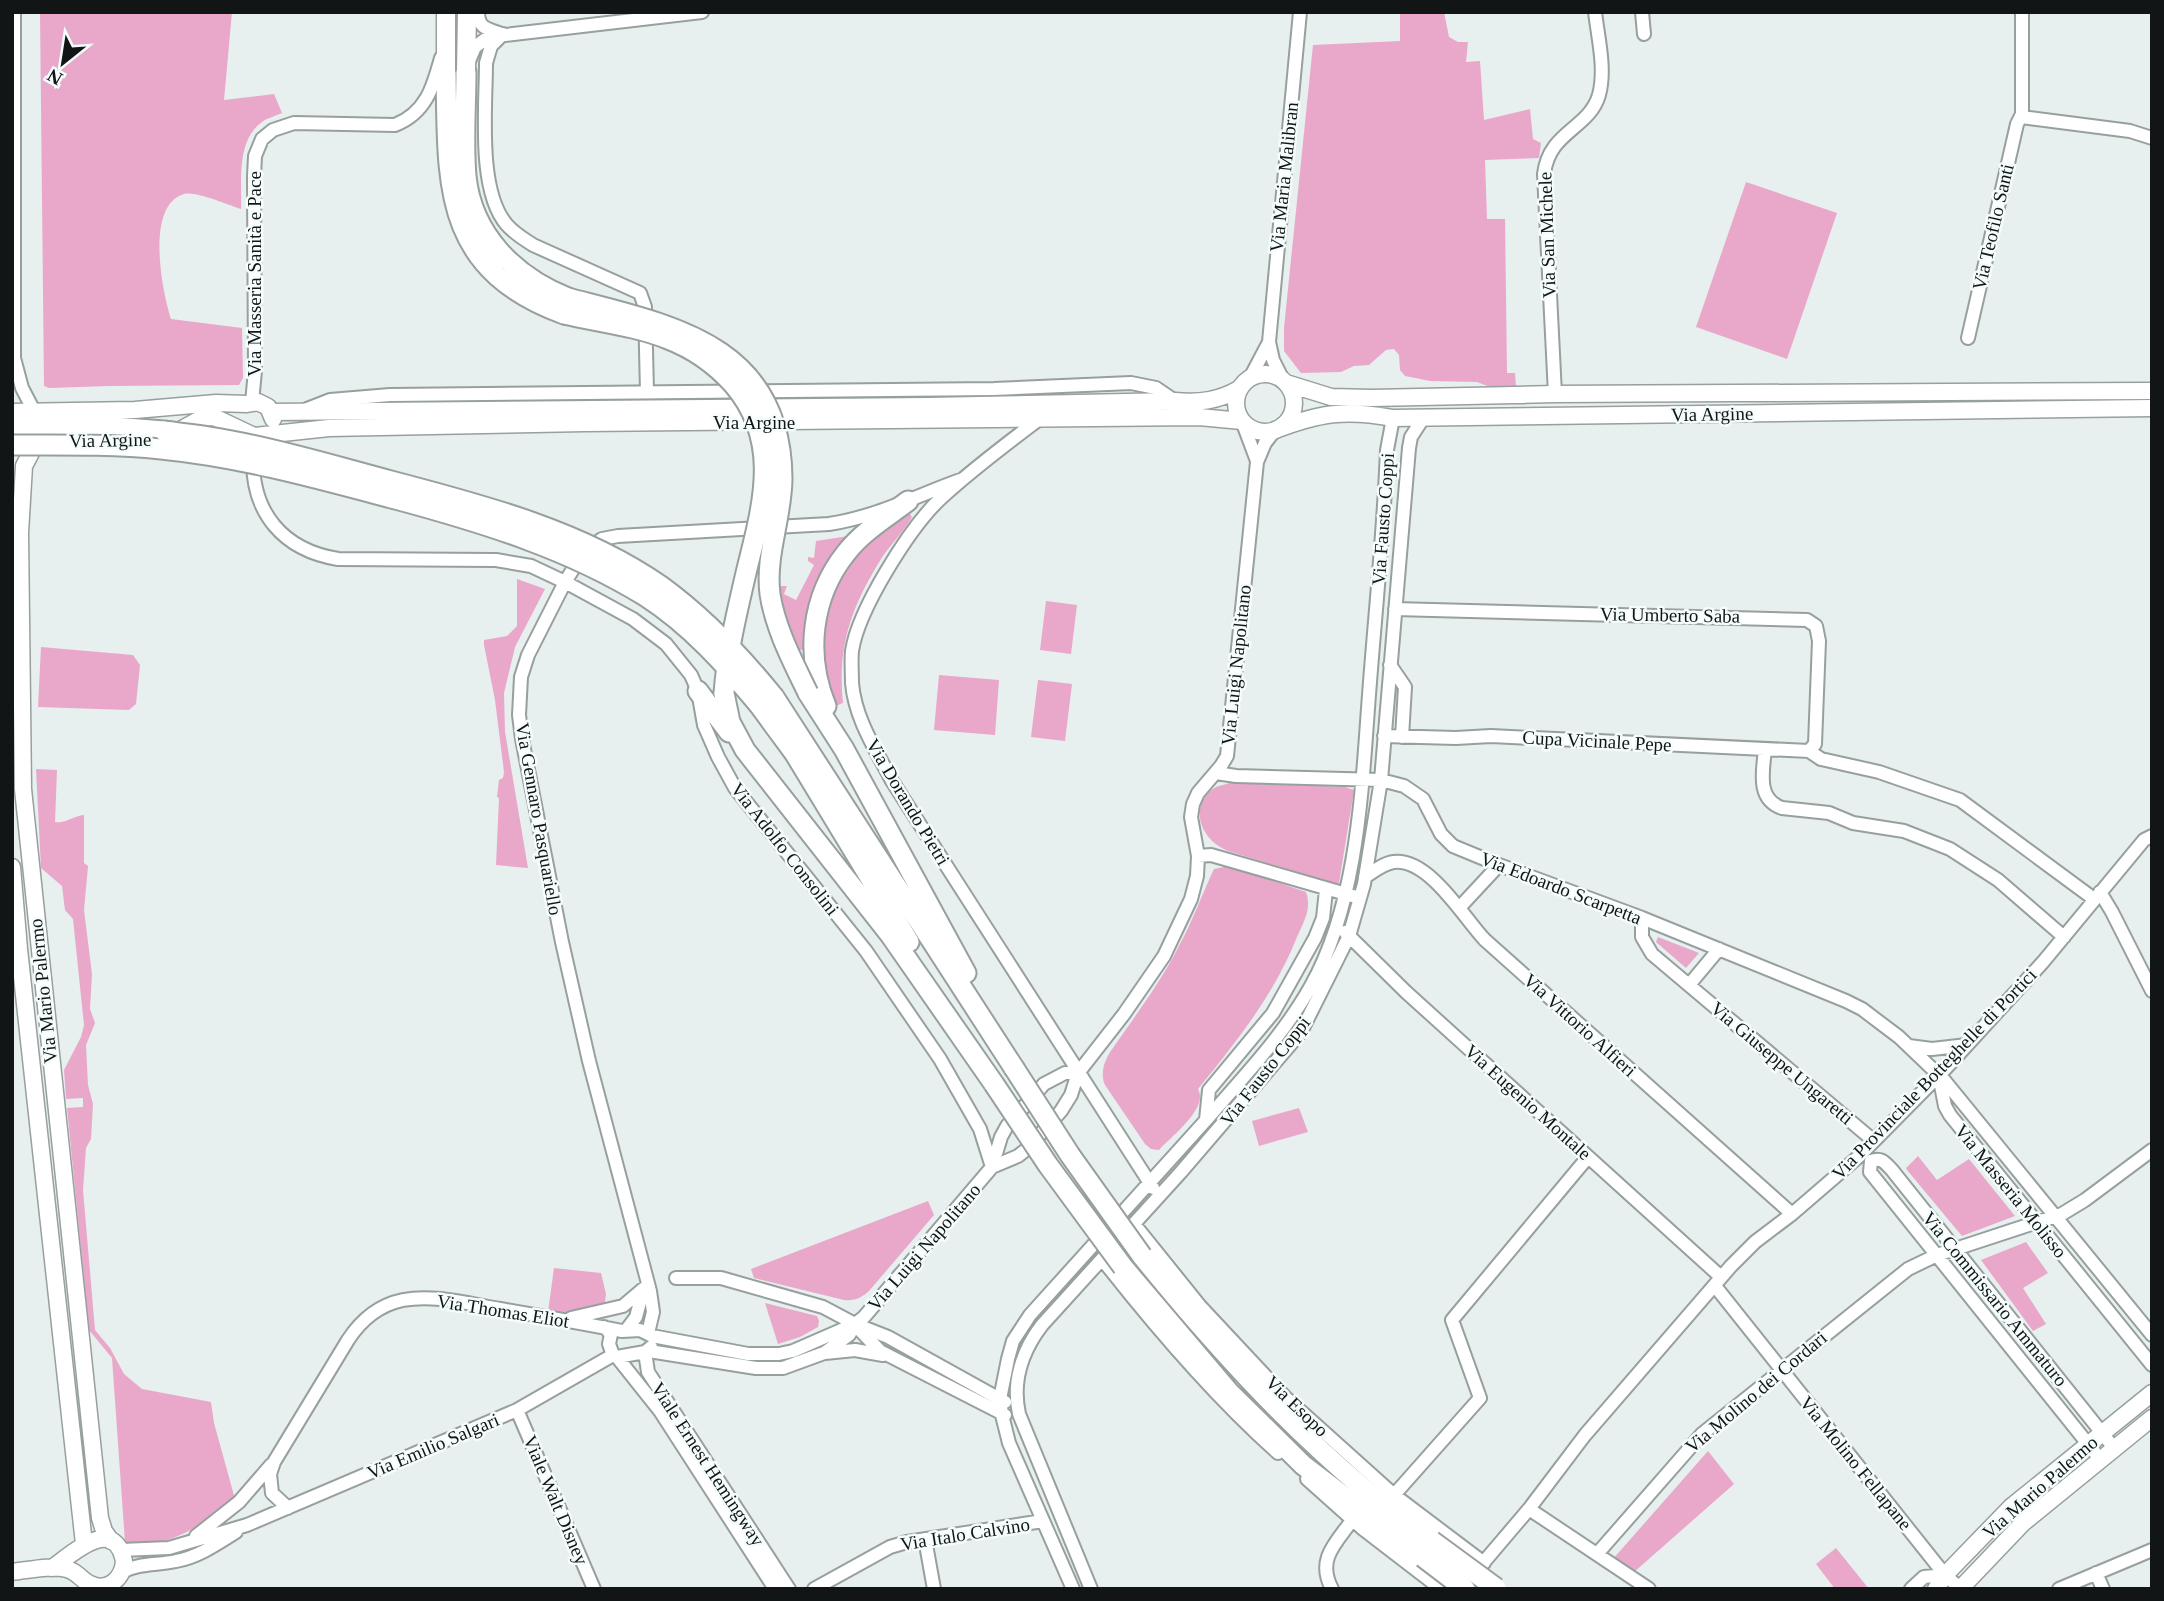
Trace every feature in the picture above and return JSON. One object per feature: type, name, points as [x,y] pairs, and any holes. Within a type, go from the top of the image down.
[{"type":"highway","points":[[466,72],[466,176],[473,208],[498,251],[566,306],[646,331],[688,347],[708,360],[738,390],[760,432],[765,466],[764,501],[728,657],[724,693],[730,722],[745,750]]},
{"type":"highway","points":[[446,73],[448,168],[453,198],[461,225],[479,256],[503,282],[533,301],[667,324],[704,340],[734,363],[762,399],[779,444],[782,476],[780,509],[770,564],[770,593],[776,618],[808,693],[844,749],[970,981],[1000,1047]]},
{"type":"highway","points":[[12,427],[100,426],[164,430],[231,440],[427,491],[553,530],[614,559],[659,585],[707,622],[742,657],[794,754],[994,1084]]},
{"type":"highway","points":[[12,443],[149,448],[230,459],[299,473],[494,528],[550,548],[608,575],[647,598],[697,635],[767,701],[1070,1155],[1142,1256],[1195,1321],[1308,1438],[1368,1492],[1497,1589]]},
{"type":"highway","points":[[844,749],[819,688],[813,661],[813,631],[819,607],[828,581],[846,552],[908,501]]},
{"type":"highway","points":[[698,691],[715,716],[745,750],[891,936],[1048,1165],[1123,1268],[1229,1392],[1303,1465],[1463,1589]]},
{"type":"main road","points":[[446,12],[446,73]]},
{"type":"main road","points":[[466,72],[467,12]]},
{"type":"street","points":[[14,12],[14,358],[22,388],[34,411]]},
{"type":"street","points":[[478,12],[480,24],[486,29],[503,34]]},
{"type":"street","points":[[466,72],[475,47],[488,37],[702,12]]},
{"type":"street","name":"Via Maria Malibran","points":[[1284,382],[1273,360],[1269,342],[1300,12]]},
{"type":"street","name":"Via San Michele","points":[[1555,394],[1545,162],[1552,148],[1583,119],[1599,95],[1602,78],[1595,12]]},
{"type":"street","points":[[1642,12],[1644,34]]},
{"type":"street","name":"Via Teofilo Santi","points":[[1968,338],[2017,122],[2021,117],[2022,12]]},
{"type":"street","points":[[503,34],[491,46],[486,63],[487,178],[497,209],[511,229],[533,245],[640,293],[645,307],[647,392]]},
{"type":"street","name":"Via Masseria Sanità e Pace","points":[[250,403],[255,371],[254,176],[255,156],[262,139],[273,130],[294,123],[395,125],[410,119],[423,106],[447,37]]},
{"type":"street","points":[[2021,117],[2130,131],[2152,138]]},
{"type":"street","name":"Via Maria Malibran","points":[[1245,383],[1269,342]]},
{"type":"street","points":[[1270,374],[1284,382],[1291,391],[1294,406],[1288,421],[1275,430],[1260,432],[1242,421],[1236,405],[1245,383],[1270,374]]},
{"type":"street","name":"Via Argine","points":[[1284,382],[1331,397],[2152,391]]},
{"type":"street","name":"Via Argine","points":[[300,412],[330,400],[390,395],[994,389],[1131,383],[1156,388],[1175,401]]},
{"type":"street","name":"Via Argine","points":[[271,412],[1196,402],[1217,400],[1245,383]]},
{"type":"street","name":"Via Argine","points":[[12,412],[135,410],[216,402],[250,403]]},
{"type":"street","points":[[250,403],[264,404],[271,412],[273,421],[254,432],[239,418],[240,412],[250,403]]},
{"type":"street","name":"Via Argine","points":[[1275,430],[1310,417],[1367,413],[1393,418],[2152,408]]},
{"type":"street","name":"Via Argine","points":[[12,443],[146,442],[164,438],[202,418],[214,416],[254,432],[585,423],[1199,417],[1242,421]]},
{"type":"street","name":"Via Fausto Coppi","points":[[1019,1414],[1017,1385],[1029,1342],[1301,1032],[1349,936],[1365,877],[1381,780],[1409,448],[1411,437],[1424,417]]},
{"type":"street","name":"Via Fausto Coppi","points":[[1073,1589],[1009,1443],[1002,1415],[1000,1399],[1013,1341],[1022,1325],[1261,1058],[1288,1023],[1312,984],[1339,924],[1346,895],[1362,780],[1387,450],[1393,418]]},
{"type":"street","name":"Via Dorando Pietri","points":[[1038,420],[963,479],[921,520],[888,569],[868,606],[852,650],[852,685],[860,722],[892,781],[1159,1197]]},
{"type":"street","name":"Via Luigi Napolitano","points":[[1242,421],[1257,462]]},
{"type":"street","name":"Via Luigi Napolitano","points":[[992,1167],[1018,1156],[1027,1149],[1072,1095],[1078,1073],[1124,1014],[1164,956],[1191,899],[1198,856],[1191,817],[1193,804],[1198,793],[1227,756],[1257,462],[1260,452],[1275,430]]},
{"type":"street","name":"Via Adolfo Consolini","points":[[254,432],[253,475],[262,506],[286,538],[302,548],[319,556],[338,559],[514,562],[531,566],[650,630],[681,659],[698,691],[704,725],[735,788],[866,951],[940,1059],[980,1129],[992,1167]]},
{"type":"street","name":"Via Mario Palermo","points":[[37,441],[24,461],[20,533],[23,789],[100,1518],[104,1531],[116,1546]]},
{"type":"street","name":"Via Gennaro Pasquariello","points":[[650,1335],[653,1312],[647,1273],[589,1061],[562,942],[522,739],[519,715],[522,677],[539,631],[565,582],[585,550],[596,542],[609,537],[829,524],[868,516],[934,488],[963,479]]},
{"type":"street","name":"Via Umberto Saba","points":[[1395,608],[1807,620],[1816,626],[1819,641],[1815,744],[1809,751]]},
{"type":"street","points":[[1390,666],[1405,687],[1402,737]]},
{"type":"street","name":"Cupa Vicinale Pepe","points":[[1384,736],[1490,736],[1809,751],[1821,759],[1879,772],[1959,800],[2097,896]]},
{"type":"street","points":[[1765,749],[1764,789],[1769,801],[1775,805],[1829,813],[1861,825],[1904,831],[1950,849],[1998,880],[2064,937]]},
{"type":"street","name":"Via Edoardo Scarpetta","points":[[1216,772],[1236,776],[1381,780],[1404,786],[1423,799],[1441,834],[1450,844],[1499,866],[1642,918],[1854,1005],[1909,1046],[1939,1075]]},
{"type":"street","name":"Via Provinciale Botteghelle di Portici","points":[[1463,1589],[1530,1510],[1585,1435],[1718,1281],[1755,1242],[1867,1156],[1874,1141],[2028,980],[2144,840],[2152,836]]},
{"type":"street","points":[[1198,856],[1211,855],[1360,898]]},
{"type":"street","name":"Via Vittorio Alfieri","points":[[1365,877],[1390,863],[1404,863],[1430,877],[1485,940],[1792,1214]]},
{"type":"street","points":[[1459,908],[1499,866]]},
{"type":"street","name":"Via Mario Palermo","points":[[12,867],[15,950],[82,1547]]},
{"type":"street","name":"Via Fausto Coppi","points":[[1206,1120],[1209,1090],[1273,1013],[1315,938],[1326,905],[1326,890]]},
{"type":"street","points":[[2097,896],[2112,912],[2152,990]]},
{"type":"street","name":"Via Giuseppe Ungaretti","points":[[1642,918],[1642,937],[1648,949],[1874,1141]]},
{"type":"street","name":"Via Eugenio Montale","points":[[1339,924],[1406,992],[1588,1157],[1718,1281]]},
{"type":"street","points":[[15,950],[39,948]]},
{"type":"street","points":[[1689,985],[1719,949]]},
{"type":"street","points":[[1909,1046],[1932,1049],[1968,1045]]},
{"type":"street","name":"Via Luigi Napolitano","points":[[824,1353],[849,1335],[855,1324],[874,1307],[992,1167],[1007,1126],[1035,1095],[1053,1078],[1065,1073],[1078,1073]]},
{"type":"street","name":"Via Masseria Molisso","points":[[1939,1075],[2152,1335]]},
{"type":"street","name":"Via Masseria Molisso","points":[[1939,1075],[1945,1106],[1950,1115],[2152,1365]]},
{"type":"street","name":"Via Molino dei Cordari","points":[[1597,1554],[1694,1441],[1909,1269],[1937,1255],[2055,1217],[2079,1205],[2152,1150]]},
{"type":"street","name":"Via Commissario Ammaturo","points":[[2100,1459],[1870,1172],[1867,1156],[1883,1160],[2114,1448]]},
{"type":"street","points":[[1394,1494],[1480,1398],[1452,1320],[1588,1157]]},
{"type":"street","name":"Via Esopo","points":[[1134,1224],[1200,1306],[1286,1398],[1394,1494],[1484,1563]]},
{"type":"street","points":[[1102,1259],[1163,1336],[1254,1431],[1353,1520],[1441,1589]]},
{"type":"street","points":[[625,1330],[636,1317],[647,1273]]},
{"type":"street","points":[[676,1278],[721,1278],[823,1307],[888,1337],[1000,1399],[1019,1414],[1091,1589]]},
{"type":"street","name":"Via Molino Fellapane","points":[[1718,1281],[1941,1582],[1960,1588]]},
{"type":"street","points":[[562,1320],[622,1306],[643,1289]]},
{"type":"street","name":"Via Thomas Eliot","points":[[188,1542],[239,1502],[274,1462],[356,1328],[378,1310],[402,1300],[431,1299],[562,1320],[608,1333],[625,1330],[765,1355],[793,1351],[855,1324]]},
{"type":"street","points":[[855,1324],[873,1345],[890,1357],[1002,1415],[1019,1414]]},
{"type":"street","points":[[608,1333],[609,1344],[615,1356]]},
{"type":"street","points":[[647,1351],[650,1335]]},
{"type":"street","points":[[824,1353],[855,1350],[890,1357]]},
{"type":"street","name":"Via Emilio Salgari","points":[[116,1546],[155,1550],[247,1525],[517,1410],[615,1356],[647,1351],[769,1369],[798,1363],[824,1353]]},
{"type":"street","name":"Viale Ernest Hemingway","points":[[647,1351],[648,1372],[789,1589]]},
{"type":"street","name":"Viale Ernest Hemingway","points":[[615,1356],[660,1411],[775,1589]]},
{"type":"street","name":"Via Mario Palermo","points":[[1941,1582],[2011,1507],[2152,1393]]},
{"type":"street","name":"Viale Walt Disney","points":[[517,1410],[594,1589]]},
{"type":"street","name":"Via Mario Palermo","points":[[1960,1588],[2023,1523],[2152,1418]]},
{"type":"street","points":[[274,1462],[270,1474],[271,1493],[288,1508]]},
{"type":"street","points":[[1530,1510],[1649,1589]]},
{"type":"street","points":[[1332,1589],[1325,1576],[1326,1561],[1353,1520]]},
{"type":"street","name":"Via Italo Calvino","points":[[814,1589],[890,1547],[1043,1521]]},
{"type":"street","name":"Via Emilio Salgari","points":[[117,1581],[136,1567],[179,1561],[206,1551],[247,1525]]},
{"type":"street","points":[[12,1572],[68,1569],[86,1583],[102,1587],[117,1581],[124,1561],[116,1546],[97,1538],[52,1568]]},
{"type":"street","points":[[925,1539],[934,1589]]},
{"type":"street","points":[[82,1547],[76,1563],[86,1583]]},
{"type":"street","points":[[2059,1589],[2152,1550]]},
{"type":"street","points":[[2096,1573],[2103,1589]]},
{"type":"street","points":[[1911,1589],[1924,1577],[1941,1582]]},
{"type":"shaded area","points":[[40,12],[232,12],[224,100],[274,94],[282,113],[262,122],[248,140],[242,162],[241,209],[204,196],[184,194],[172,201],[164,214],[160,250],[164,289],[171,319],[242,328],[243,378],[239,385],[44,386]]},
{"type":"shaded area","points":[[1400,12],[1444,12],[1449,37],[1458,42],[1468,42],[1466,62],[1480,61],[1484,120],[1530,109],[1533,139],[1541,143],[1539,158],[1485,160],[1487,219],[1505,219],[1507,373],[1515,373],[1516,386],[1490,387],[1477,382],[1430,381],[1405,376],[1400,370],[1399,355],[1394,349],[1386,350],[1369,365],[1354,366],[1341,372],[1301,373],[1284,351],[1284,328],[1313,45],[1400,41]]},
{"type":"shaded area","points":[[1746,182],[1837,213],[1787,359],[1696,327]]},
{"type":"shaded area","points":[[908,511],[912,517],[883,556],[855,609],[842,662],[843,703],[833,707],[822,670],[823,621],[836,582],[863,546]]},
{"type":"shaded area","points":[[855,535],[805,630],[804,650],[799,650],[786,622],[779,586],[787,586],[784,594],[796,600],[814,565],[808,561],[808,557],[814,558],[816,541]]},
{"type":"shaded area","points":[[517,579],[545,589],[515,647],[504,693],[505,732],[528,868],[496,865],[497,797],[499,780],[503,778],[504,772],[495,700],[484,645],[484,640],[507,636],[517,626]]},
{"type":"shaded area","points":[[1046,601],[1077,605],[1071,654],[1040,650]]},
{"type":"shaded area","points":[[41,647],[133,655],[140,665],[136,704],[129,710],[38,707]]},
{"type":"shaded area","points":[[939,675],[999,680],[995,735],[934,730]]},
{"type":"shaded area","points":[[1038,680],[1072,684],[1065,741],[1031,737]]},
{"type":"shaded area","points":[[36,769],[57,770],[55,822],[84,815],[84,863],[88,866],[84,910],[92,974],[90,1009],[95,1023],[86,1045],[88,1085],[93,1104],[83,1190],[95,1330],[110,1348],[124,1374],[142,1389],[211,1402],[214,1423],[235,1499],[198,1526],[155,1543],[125,1542],[112,1358],[89,1330],[67,1108],[83,1107],[83,1098],[66,1099],[64,1070],[81,1037],[84,1025],[73,919],[65,910],[62,886],[41,868]]},
{"type":"shaded area","points":[[1233,782],[1345,787],[1354,790],[1339,883],[1228,851],[1210,839],[1201,822],[1202,803],[1207,794],[1216,787]]},
{"type":"shaded area","points":[[1229,866],[1306,892],[1306,915],[1288,958],[1266,998],[1198,1089],[1200,1097],[1194,1113],[1159,1150],[1151,1149],[1105,1085],[1104,1064],[1173,957],[1214,869]]},
{"type":"shaded area","points":[[1658,937],[1699,953],[1686,968],[1656,942]]},
{"type":"shaded area","points":[[1299,1108],[1308,1132],[1259,1146],[1252,1121]]},
{"type":"shaded area","points":[[1918,1156],[1937,1180],[1969,1159],[2015,1216],[1962,1236],[1907,1170]]},
{"type":"shaded area","points":[[928,1201],[934,1215],[863,1296],[844,1300],[754,1278],[751,1269]]},
{"type":"shaded area","points":[[2026,1242],[2048,1273],[2023,1288],[2046,1324],[2033,1331],[1981,1260]]},
{"type":"shaded area","points":[[554,1268],[601,1273],[606,1294],[604,1309],[578,1319],[548,1312]]},
{"type":"shaded area","points":[[765,1303],[817,1316],[818,1327],[800,1337],[778,1344]]},
{"type":"shaded area","points":[[1708,1451],[1734,1484],[1633,1573],[1613,1559]]},
{"type":"shaded area","points":[[1836,1548],[1869,1589],[1835,1589],[1816,1564]]}]
